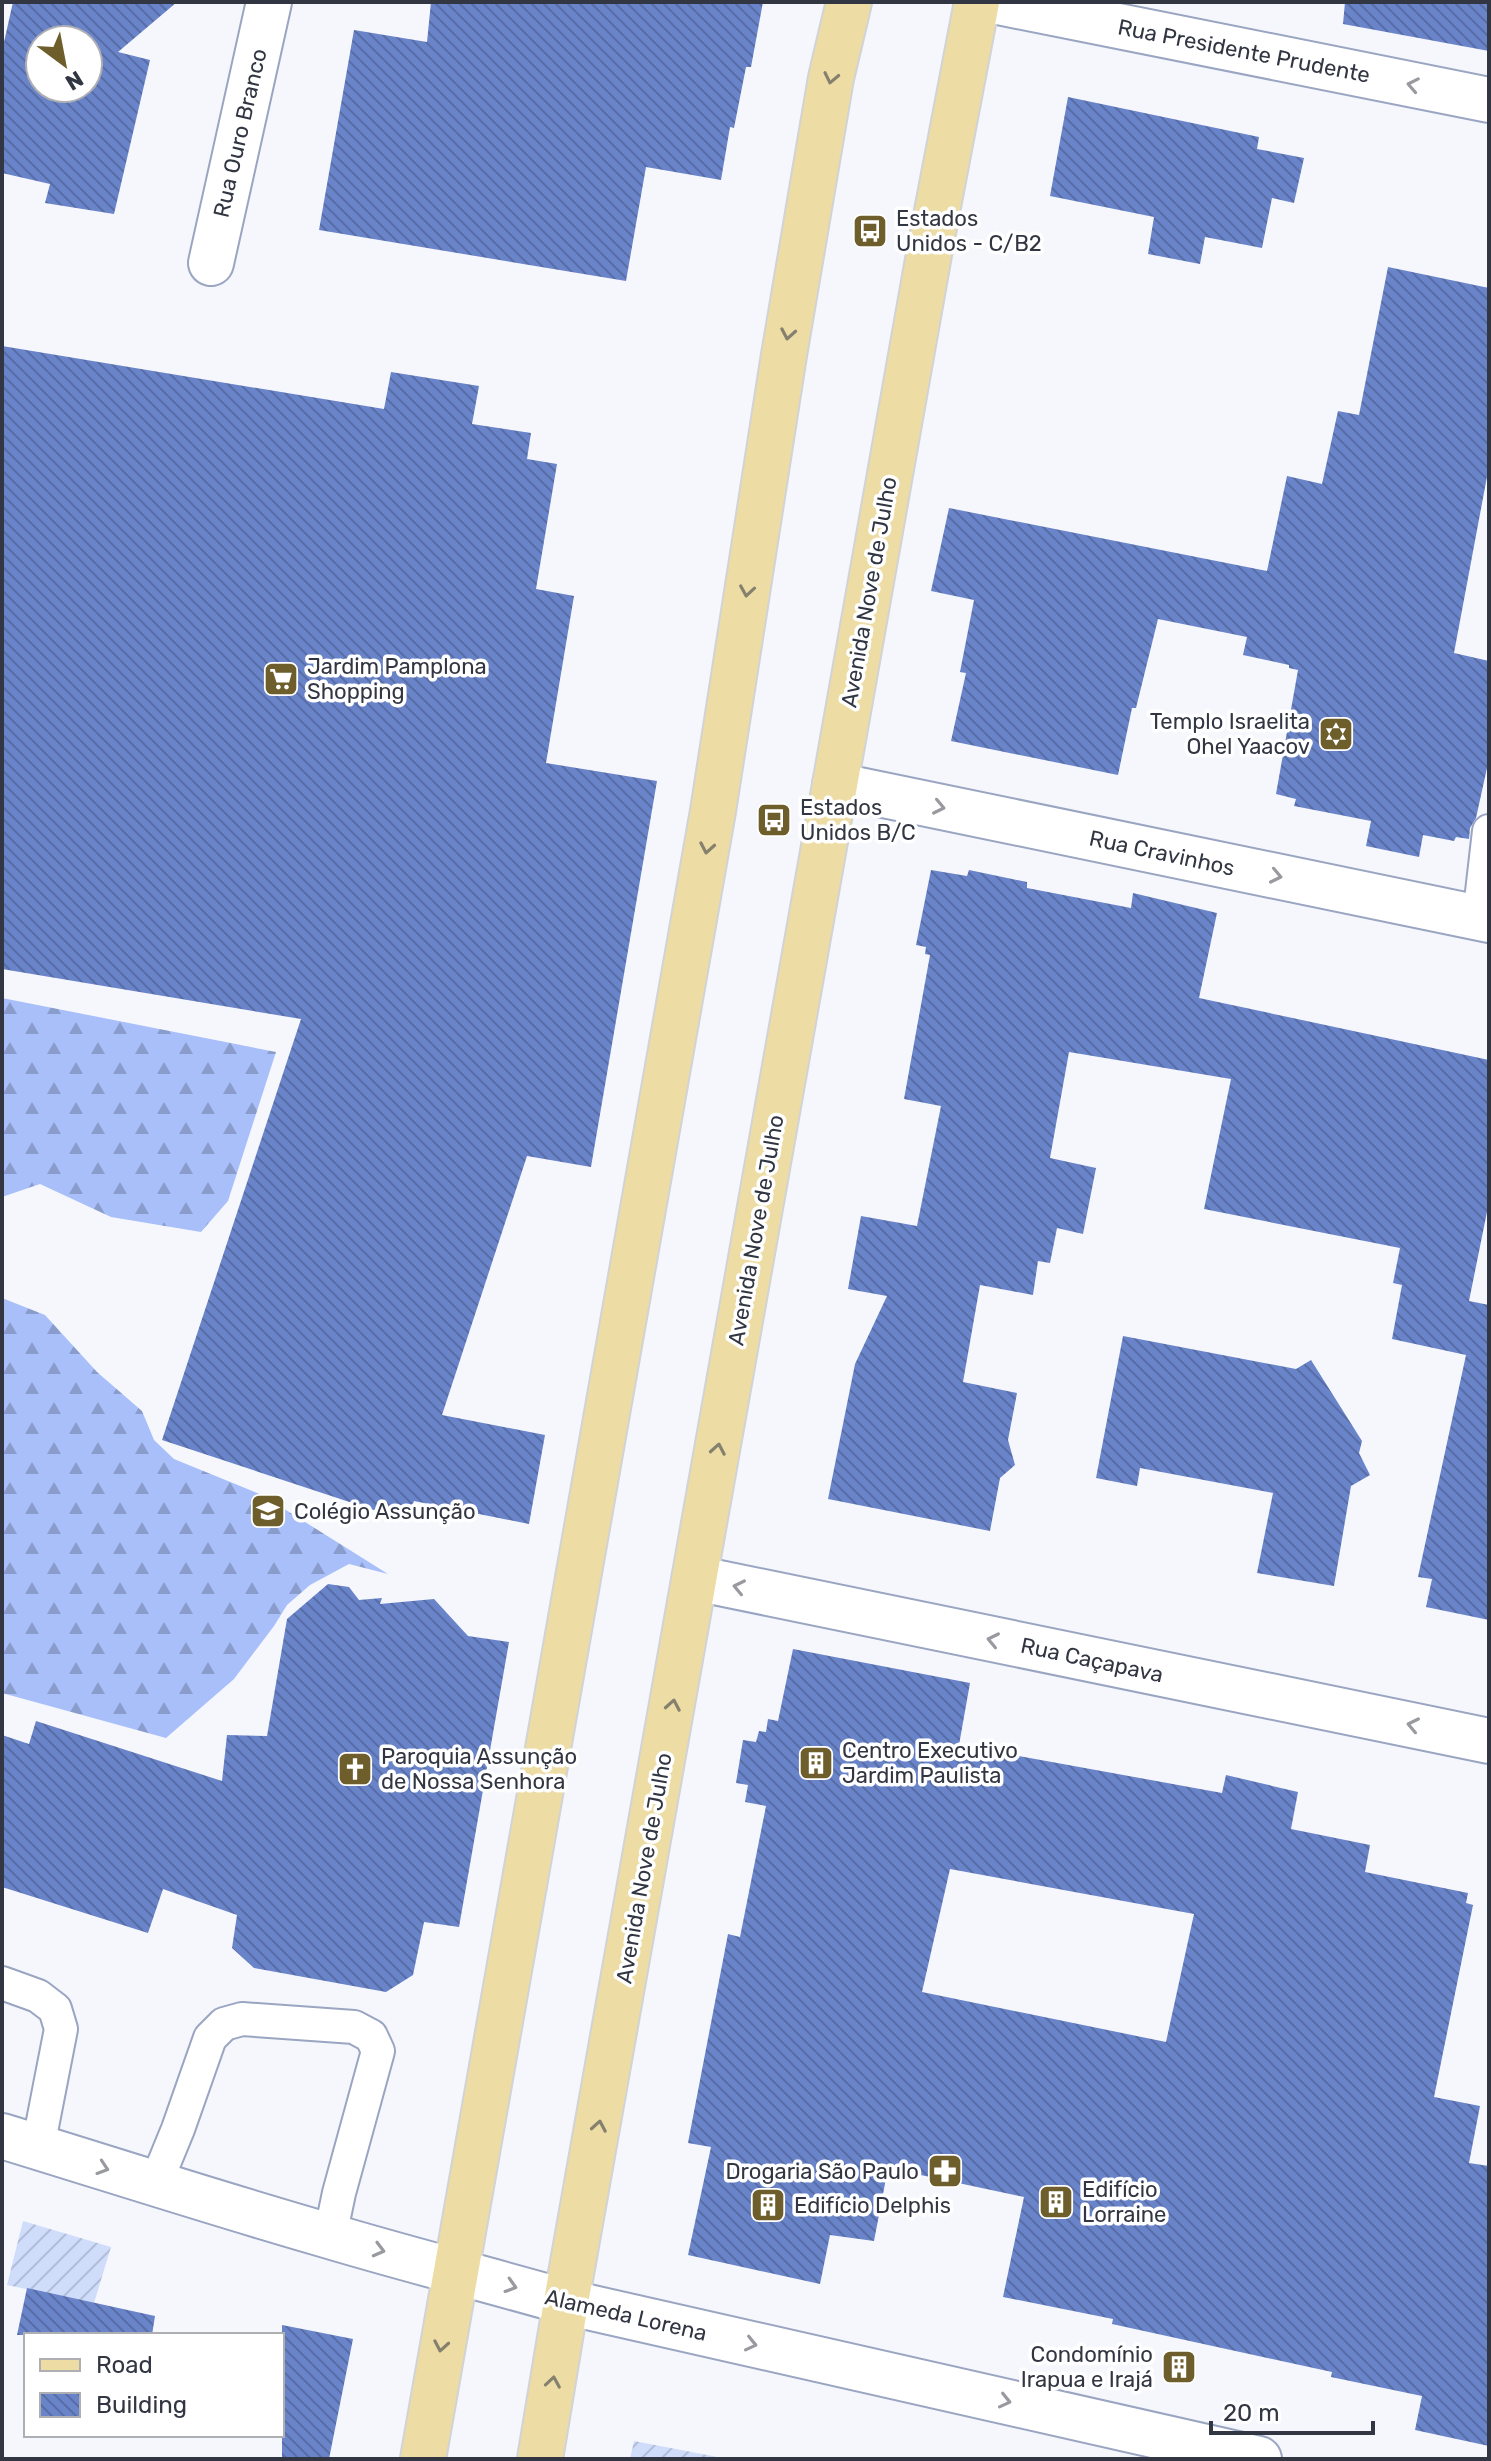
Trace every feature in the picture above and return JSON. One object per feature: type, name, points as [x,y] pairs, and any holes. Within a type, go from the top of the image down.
[{"type":"main road","points":[[423,2459],[713,811],[831,78],[849,2]]},
{"type":"main road","name":"Avenida Nove de Julho","points":[[540,2459],[931,243],[977,2]]},
{"type":"street","name":"Rua Ouro Branco","points":[[211,263],[269,2]]},
{"type":"street","name":"Rua Presidente Prudente","points":[[998,2],[1489,100]]},
{"type":"street","name":"Rua Cravinhos","points":[[835,785],[1484,919]]},
{"type":"street","name":"Rua Caçapava","points":[[695,1578],[1489,1741]]},
{"type":"street","name":"Alameda Lorena","points":[[20,2141],[155,2185],[566,2302],[1259,2459]]},
{"type":"lane","points":[[1484,919],[1489,831]]},
{"type":"lane","points":[[2,1983],[38,1996],[55,2009],[61,2029],[20,2141]]},
{"type":"lane","points":[[155,2185],[210,2038],[224,2024],[242,2019],[354,2027],[371,2036],[378,2051],[330,2236]]},
{"type":"green space","points":[[2,998],[276,1052],[228,1201],[201,1232],[111,1217],[40,1184],[2,1197]]},
{"type":"green space","points":[[2,1298],[45,1315],[97,1372],[142,1411],[154,1440],[174,1459],[262,1495],[388,1574],[349,1564],[310,1585],[287,1605],[234,1679],[166,1738],[2,1693]]},
{"type":"shaded area","points":[[23,2221],[111,2247],[94,2303],[7,2285]]},
{"type":"shaded area","points":[[634,2441],[728,2459],[630,2459]]},
{"type":"building","points":[[13,2],[177,2],[118,52],[150,60],[114,214],[45,203],[50,184],[2,173],[2,51]]},
{"type":"building","points":[[431,2],[763,2],[751,67],[746,67],[734,128],[730,127],[721,180],[646,167],[626,281],[319,230],[354,30],[427,42]]},
{"type":"building","points":[[1345,2],[1489,2],[1489,51],[1343,24]]},
{"type":"building","points":[[1068,97],[1259,137],[1257,149],[1304,158],[1294,203],[1272,198],[1262,248],[1205,237],[1200,264],[1148,254],[1154,217],[1050,196]]},
{"type":"building","points":[[1388,267],[1489,288],[1489,466],[1454,653],[1489,661],[1489,759],[1469,839],[1456,837],[1454,841],[1423,835],[1419,857],[1366,846],[1371,821],[1294,806],[1296,799],[1276,794],[1298,670],[1289,668],[1289,665],[1243,655],[1247,637],[1158,619],[1136,708],[1132,708],[1118,775],[951,741],[966,673],[960,672],[974,600],[931,591],[949,508],[1267,571],[1287,476],[1322,484],[1338,411],[1359,415]]},
{"type":"building","name":"Jardim Pamplona Shopping","points":[[2,346],[384,409],[391,372],[479,386],[472,424],[531,433],[527,459],[557,464],[536,589],[574,596],[546,763],[657,781],[591,1167],[527,1156],[442,1415],[545,1435],[529,1524],[414,1501],[407,1521],[162,1440],[301,1019],[2,969]]},
{"type":"building","points":[[931,870],[967,876],[969,870],[1027,882],[1027,888],[1131,908],[1133,893],[1217,913],[1199,998],[1489,1060],[1489,1202],[1469,1301],[1489,1305],[1489,1620],[1426,1607],[1432,1579],[1418,1577],[1466,1355],[1392,1339],[1402,1285],[1393,1283],[1400,1248],[1204,1209],[1231,1079],[1069,1052],[1050,1158],[1096,1168],[1083,1234],[1057,1228],[1050,1263],[1038,1261],[1033,1295],[980,1285],[963,1382],[1017,1393],[1008,1440],[1015,1465],[1000,1478],[990,1531],[828,1499],[855,1364],[887,1296],[848,1289],[861,1216],[917,1226],[941,1106],[904,1099],[930,955],[925,954],[926,947],[916,945]]},
{"type":"building","points":[[1123,1336],[1296,1369],[1311,1360],[1362,1441],[1359,1453],[1370,1475],[1351,1486],[1334,1586],[1257,1573],[1273,1493],[1140,1468],[1137,1486],[1096,1478]]},
{"type":"building","points":[[328,1584],[349,1587],[359,1600],[382,1598],[380,1604],[434,1599],[468,1636],[509,1642],[459,1927],[424,1922],[413,1975],[386,1992],[254,1968],[232,1948],[237,1915],[163,1889],[148,1933],[2,1887],[2,1735],[29,1744],[36,1721],[222,1781],[227,1735],[267,1736],[287,1619]]},
{"type":"building","points":[[793,1649],[970,1683],[959,1745],[1222,1793],[1226,1775],[1298,1792],[1291,1829],[1370,1845],[1365,1872],[1468,1893],[1466,1903],[1473,1905],[1434,2097],[1480,2106],[1469,2163],[1489,2166],[1489,2446],[1415,2430],[1422,2396],[1331,2377],[1332,2372],[1112,2324],[1113,2319],[1003,2297],[1024,2197],[888,2168],[874,2241],[830,2235],[820,2284],[688,2255],[711,2147],[688,2143],[728,1934],[740,1937],[766,1806],[745,1802],[748,1785],[736,1783],[743,1740],[756,1742],[759,1731],[766,1732],[768,1719],[778,1721]],"holes":[[[950,1869],[1194,1914],[1166,2042],[922,1992]]]},
{"type":"building","points":[[27,2288],[155,2316],[152,2333],[17,2335]]},
{"type":"building","points":[[282,2325],[353,2339],[329,2459],[282,2459]]},
{"type":"place","name":"Estados Unidos - C/B2","points":[[870,231]]},
{"type":"place","name":"Jardim Pamplona Shopping","points":[[281,679]]},
{"type":"place","name":"Templo Israelita Ohel Yaacov","points":[[1336,734]]},
{"type":"place","name":"Estados Unidos B/C","points":[[774,820]]},
{"type":"place","name":"Colégio Assunção","points":[[268,1511]]},
{"type":"place","name":"Centro Executivo Jardim Paulista","points":[[816,1763]]},
{"type":"place","name":"Paroquia Assunção de Nossa Senhora","points":[[355,1769]]},
{"type":"place","name":"Drogaria São Paulo","points":[[945,2171]]},
{"type":"place","name":"Edifício Lorraine","points":[[1056,2202]]},
{"type":"place","name":"Edifício Delphis","points":[[768,2205]]},
{"type":"place","name":"Condomínio Irapua e Irajá","points":[[1179,2367]]}]
